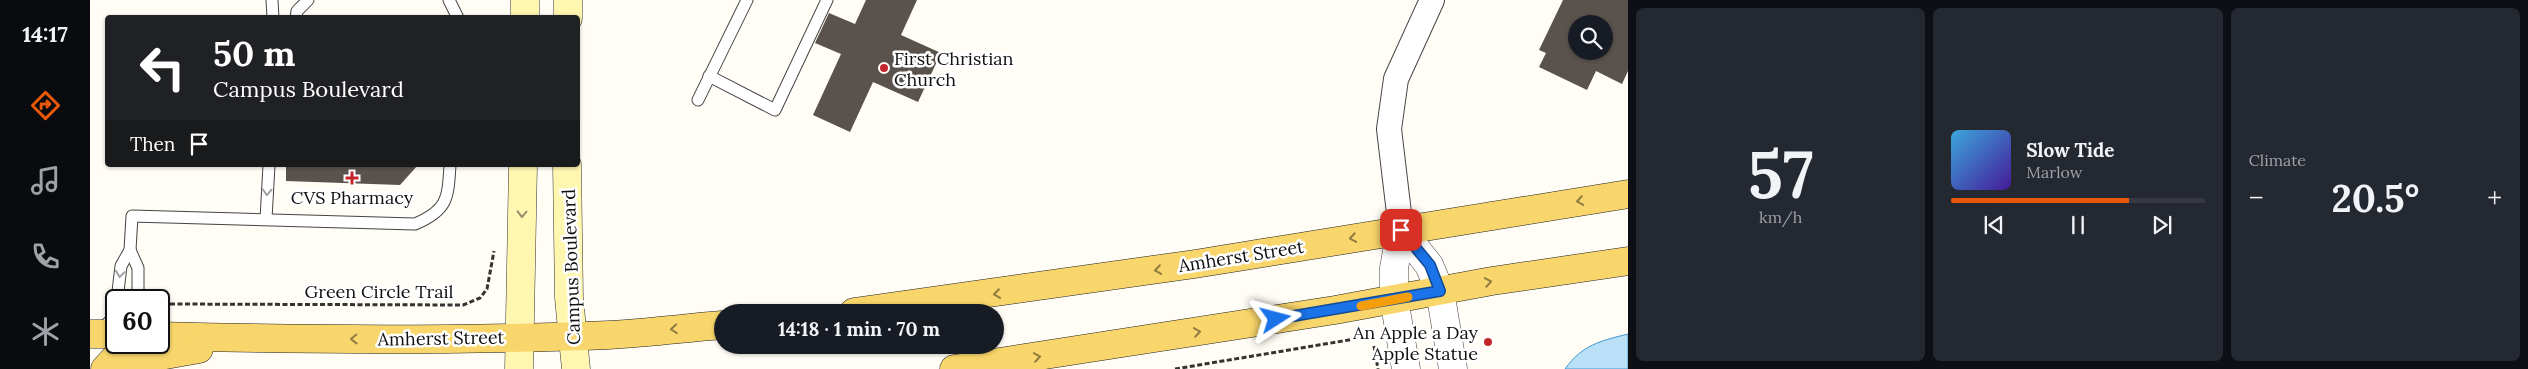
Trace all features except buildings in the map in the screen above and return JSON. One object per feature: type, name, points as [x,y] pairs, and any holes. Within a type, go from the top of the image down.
[{"type":"main road","points":[[525,0],[525,15]]},
{"type":"main road","points":[[568,0],[568,15]]},
{"type":"main road","points":[[519,369],[523,167]]},
{"type":"main road","name":"Campus Boulevard","points":[[567,167],[567,231],[576,369]]},
{"type":"main road","name":"Amherst Street","points":[[911,304],[1175,267],[1628,194]]},
{"type":"main road","points":[[954,369],[1628,261]]},
{"type":"main road","name":"Amherst Street","points":[[170,336],[329,340],[519,337],[609,335],[714,326]]},
{"type":"main road","points":[[138,369],[148,359],[154,357],[255,339]]},
{"type":"main road","points":[[105,369],[119,354]]},
{"type":"street","points":[[1406,369],[1394,300],[1394,268],[1401,230],[1389,128],[1396,79],[1432,0]]},
{"type":"street","points":[[1401,230],[1430,265],[1440,291],[1453,369]]},
{"type":"lane","points":[[272,0],[273,15]]},
{"type":"lane","points":[[296,15],[297,11],[308,0]]},
{"type":"lane","points":[[449,0],[456,15]]},
{"type":"lane","points":[[698,100],[747,0]]},
{"type":"lane","points":[[709,76],[775,110],[827,0]]},
{"type":"lane","points":[[266,219],[269,167]]},
{"type":"lane","points":[[118,289],[121,266],[130,250],[132,216],[416,224],[434,216],[448,195],[450,167]]},
{"type":"lane","points":[[130,250],[138,268],[138,289]]},
{"type":"path","name":"Green Circle Trail","points":[[170,304],[463,305],[480,298],[487,289],[495,244]]},
{"type":"path","points":[[1175,369],[1372,336],[1378,369]]},
{"type":"water","points":[[1628,334],[1628,369],[1565,369],[1578,354],[1592,345]]},
{"type":"slow traffic","points":[[1361,306],[1408,297]]},
{"type":"place","name":"First Christian Church","points":[[884,68]]},
{"type":"place","name":"CVS Pharmacy","points":[[352,178]]},
{"type":"place","name":"An Apple a Day Apple Statue","points":[[1488,342]]},
{"type":"route","points":[[1276,319],[1440,291],[1430,265],[1401,230]]}]
